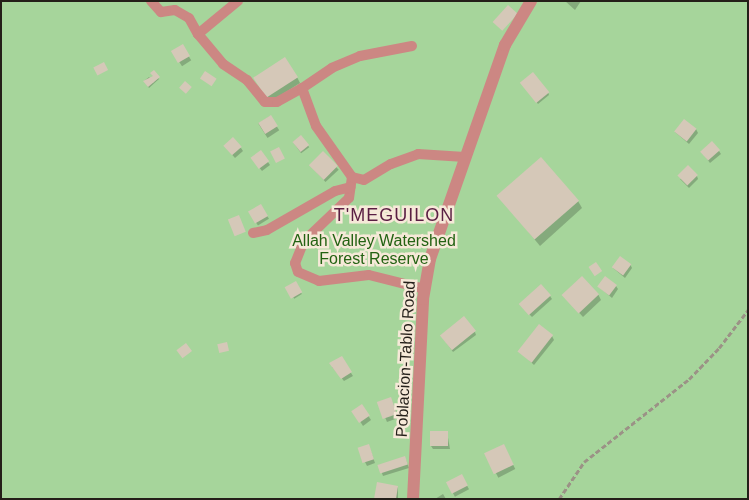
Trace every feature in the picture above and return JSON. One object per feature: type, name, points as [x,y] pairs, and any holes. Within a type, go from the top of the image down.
[{"type":"street","points":[[151,1],[161,12],[175,10],[189,18],[198,34],[223,64],[247,80],[265,102],[277,102],[332,68],[360,56],[412,46]]},
{"type":"street","points":[[198,34],[238,1]]},
{"type":"street","name":"Poblacion-Tablo Road","points":[[413,499],[425,289],[430,260],[505,45],[531,1]]},
{"type":"street","points":[[302,88],[316,126],[352,182],[349,198],[304,241],[295,263],[298,272],[319,281],[369,275],[425,289]]},
{"type":"street","points":[[253,233],[268,230],[352,182],[364,180],[391,164],[418,154],[465,157]]},
{"type":"path","points":[[559,499],[584,462],[689,379],[719,348],[748,310]]},
{"type":"green space","name":"Allah Valley Watershed Forest Reserve","points":[[1,1],[748,1],[748,499],[1,499]]},
{"type":"building","points":[[508,5],[518,14],[502,31],[493,22]]},
{"type":"building","points":[[183,44],[190,56],[178,63],[171,51]]},
{"type":"building","points":[[285,57],[298,77],[266,98],[253,78]]},
{"type":"building","points":[[104,62],[108,70],[97,75],[93,67]]},
{"type":"building","points":[[154,70],[160,77],[148,87],[143,81],[153,76],[150,73]]},
{"type":"building","points":[[205,71],[217,79],[212,86],[200,78]]},
{"type":"building","points":[[533,72],[549,92],[536,103],[520,83]]},
{"type":"building","points":[[185,81],[192,87],[186,94],[179,88]]},
{"type":"building","points":[[271,115],[278,126],[265,134],[258,123]]},
{"type":"building","points":[[684,119],[697,129],[687,141],[674,132]]},
{"type":"building","points":[[301,135],[309,145],[301,152],[292,142]]},
{"type":"building","points":[[233,137],[242,147],[232,155],[223,146]]},
{"type":"building","points":[[712,141],[720,150],[708,161],[700,152]]},
{"type":"building","points":[[279,147],[285,159],[276,163],[270,152]]},
{"type":"building","points":[[261,150],[269,161],[259,169],[250,158]]},
{"type":"building","points":[[323,151],[338,166],[324,180],[309,165]]},
{"type":"building","points":[[541,157],[579,201],[535,239],[496,196]]},
{"type":"building","points":[[688,165],[698,175],[687,186],[677,176]]},
{"type":"building","points":[[261,204],[268,216],[255,224],[248,212]]},
{"type":"building","points":[[239,215],[246,232],[235,236],[228,219]]},
{"type":"building","points":[[620,256],[631,264],[623,276],[612,267]]},
{"type":"building","points":[[596,262],[602,271],[595,276],[589,267]]},
{"type":"building","points":[[582,276],[599,294],[579,313],[562,295]]},
{"type":"building","points":[[605,276],[617,285],[609,295],[597,286]]},
{"type":"building","points":[[296,281],[302,292],[291,299],[285,287]]},
{"type":"building","points":[[541,284],[551,295],[529,315],[519,304]]},
{"type":"building","points":[[464,316],[476,331],[452,350],[440,336]]},
{"type":"building","points":[[539,324],[553,335],[532,363],[517,352]]},
{"type":"building","points":[[227,342],[229,351],[219,353],[217,344]]},
{"type":"building","points":[[186,343],[192,351],[182,358],[176,350]]},
{"type":"building","points":[[342,356],[352,372],[341,379],[329,363]]},
{"type":"building","points":[[391,397],[397,414],[383,419],[377,402]]},
{"type":"building","points":[[362,404],[370,416],[359,423],[351,411]]},
{"type":"building","points":[[430,431],[448,431],[448,446],[430,446]]},
{"type":"building","points":[[369,444],[374,459],[363,463],[358,448]]},
{"type":"building","points":[[504,444],[514,465],[494,474],[484,453]]},
{"type":"building","points":[[405,456],[408,465],[380,474],[377,465]]},
{"type":"building","points":[[462,474],[468,486],[452,494],[446,482]]},
{"type":"building","points":[[377,482],[398,486],[396,499],[374,499]]},
{"type":"district","name":"T'MEGUILON","points":[[394,215]]}]
